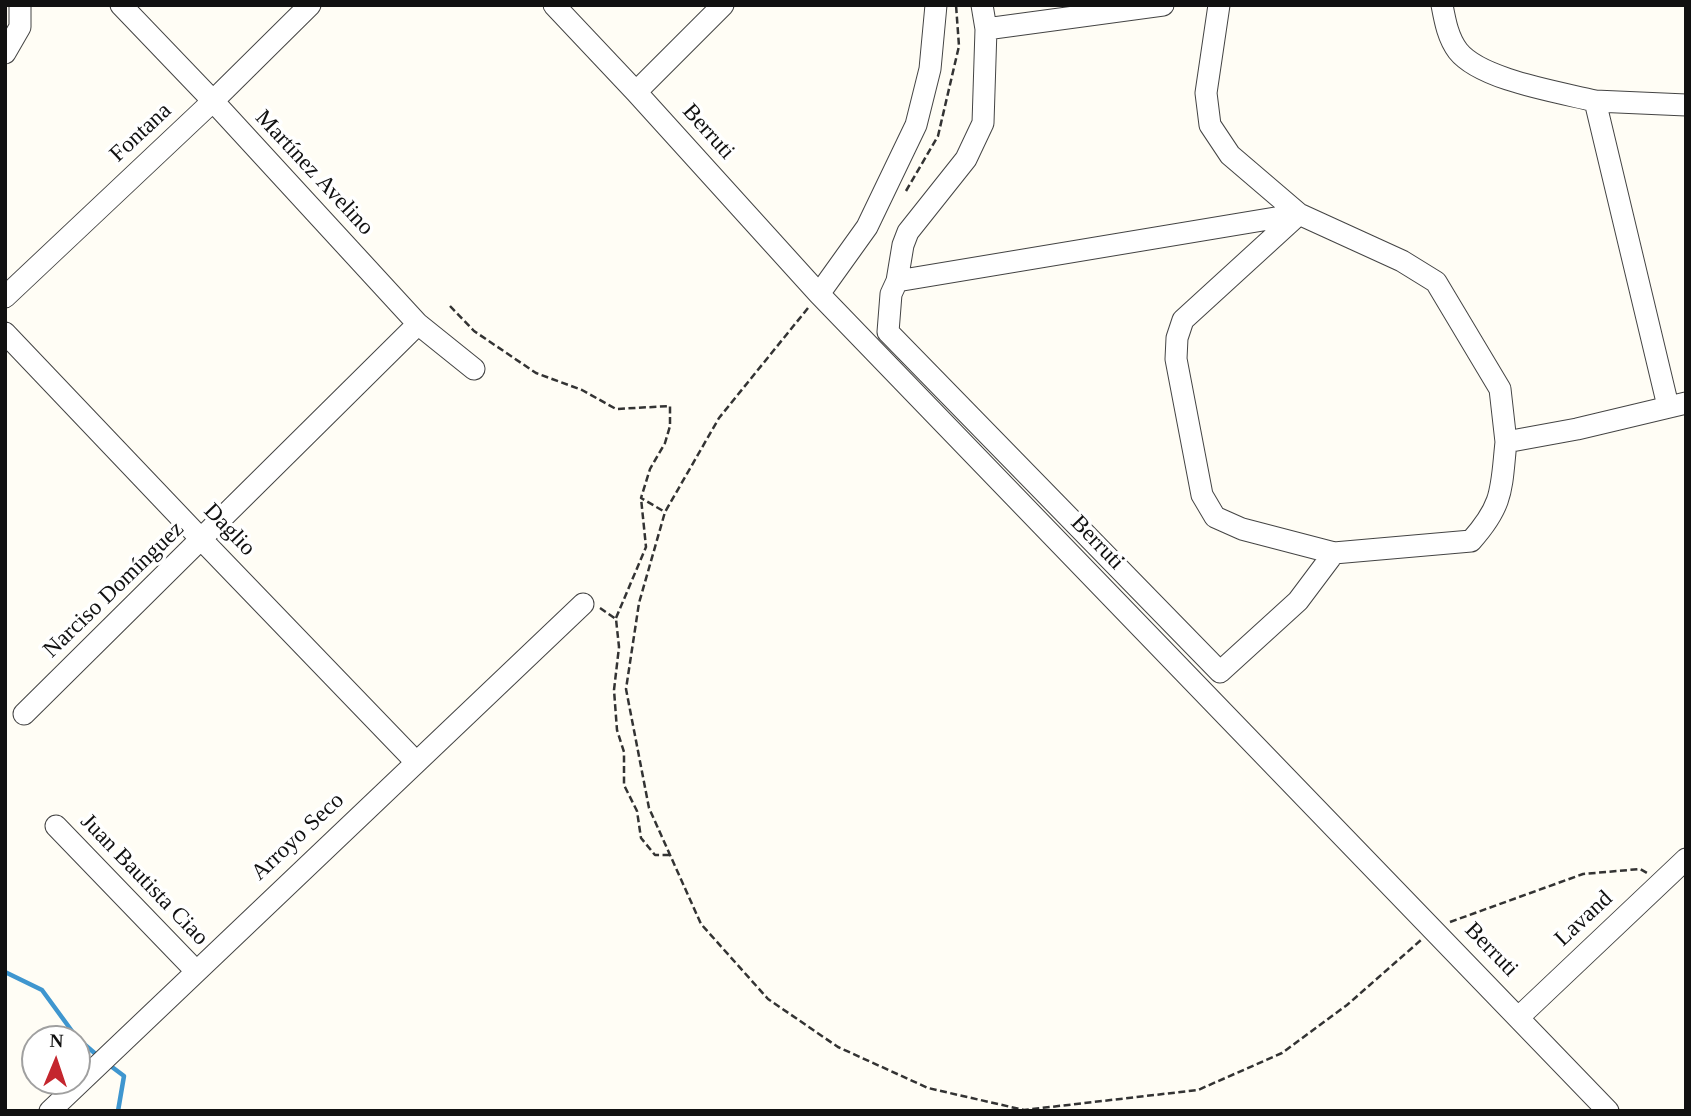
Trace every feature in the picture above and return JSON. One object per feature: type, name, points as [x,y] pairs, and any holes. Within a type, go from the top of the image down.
[{"type":"street","points":[[5,53],[20,27],[20,5]]},
{"type":"street","name":"Martínez Avelino","points":[[121,5],[418,324],[474,369]]},
{"type":"street","name":"Fontana","points":[[5,297],[213,101],[310,5]]},
{"type":"street","name":"Berruti","points":[[554,5],[819,294],[1431,931],[1519,1017],[1608,1111]]},
{"type":"street","points":[[636,92],[723,5]]},
{"type":"street","points":[[819,294],[867,227],[916,125],[930,69],[936,5]]},
{"type":"street","points":[[982,5],[986,29],[983,123],[966,159],[908,232],[897,281],[891,294],[888,331],[1220,672],[1298,601],[1334,553]]},
{"type":"street","points":[[986,29],[1163,5]]},
{"type":"street","points":[[1219,5],[1206,93],[1210,125],[1230,155],[1299,214],[1402,261],[1436,282],[1500,389],[1506,442],[1500,499],[1489,521],[1471,541],[1334,553],[1242,529],[1215,517],[1202,495],[1176,359],[1177,338],[1183,320],[1299,214]]},
{"type":"street","points":[[1442,5],[1451,41],[1469,62],[1491,74],[1595,101],[1686,105]]},
{"type":"street","points":[[1506,442],[1601,424],[1677,405],[1595,101]]},
{"type":"street","points":[[897,281],[1299,214]]},
{"type":"street","name":"Narciso Domínguez","points":[[24,714],[418,324]]},
{"type":"street","name":"Daglio","points":[[5,333],[416,762]]},
{"type":"street","name":"Arroyo Seco","points":[[50,1111],[195,970],[583,604]]},
{"type":"street","name":"Juan Bautista Ciao","points":[[55,826],[195,970]]},
{"type":"street","name":"Lavand","points":[[1519,1017],[1686,859]]},
{"type":"path","points":[[819,294],[719,418],[665,512],[639,603],[626,689],[649,808],[701,924],[768,999],[838,1047],[928,1088],[1024,1110],[1198,1090],[1282,1053],[1347,1005],[1431,931],[1583,874],[1640,869],[1663,880]]},
{"type":"path","points":[[450,306],[474,331],[536,373],[582,390],[617,410],[670,406],[670,426],[665,443],[650,469],[641,498],[646,547],[616,619],[619,647],[614,690],[617,730],[624,752],[624,785],[637,811],[641,838],[655,855],[670,855]]},
{"type":"path","points":[[641,498],[665,512]]},
{"type":"path","points":[[583,604],[599,607],[616,619]]},
{"type":"waterway","points":[[5,972],[42,990],[77,1038],[98,1056]]},
{"type":"waterway","points":[[108,1064],[124,1076],[118,1111]]}]
